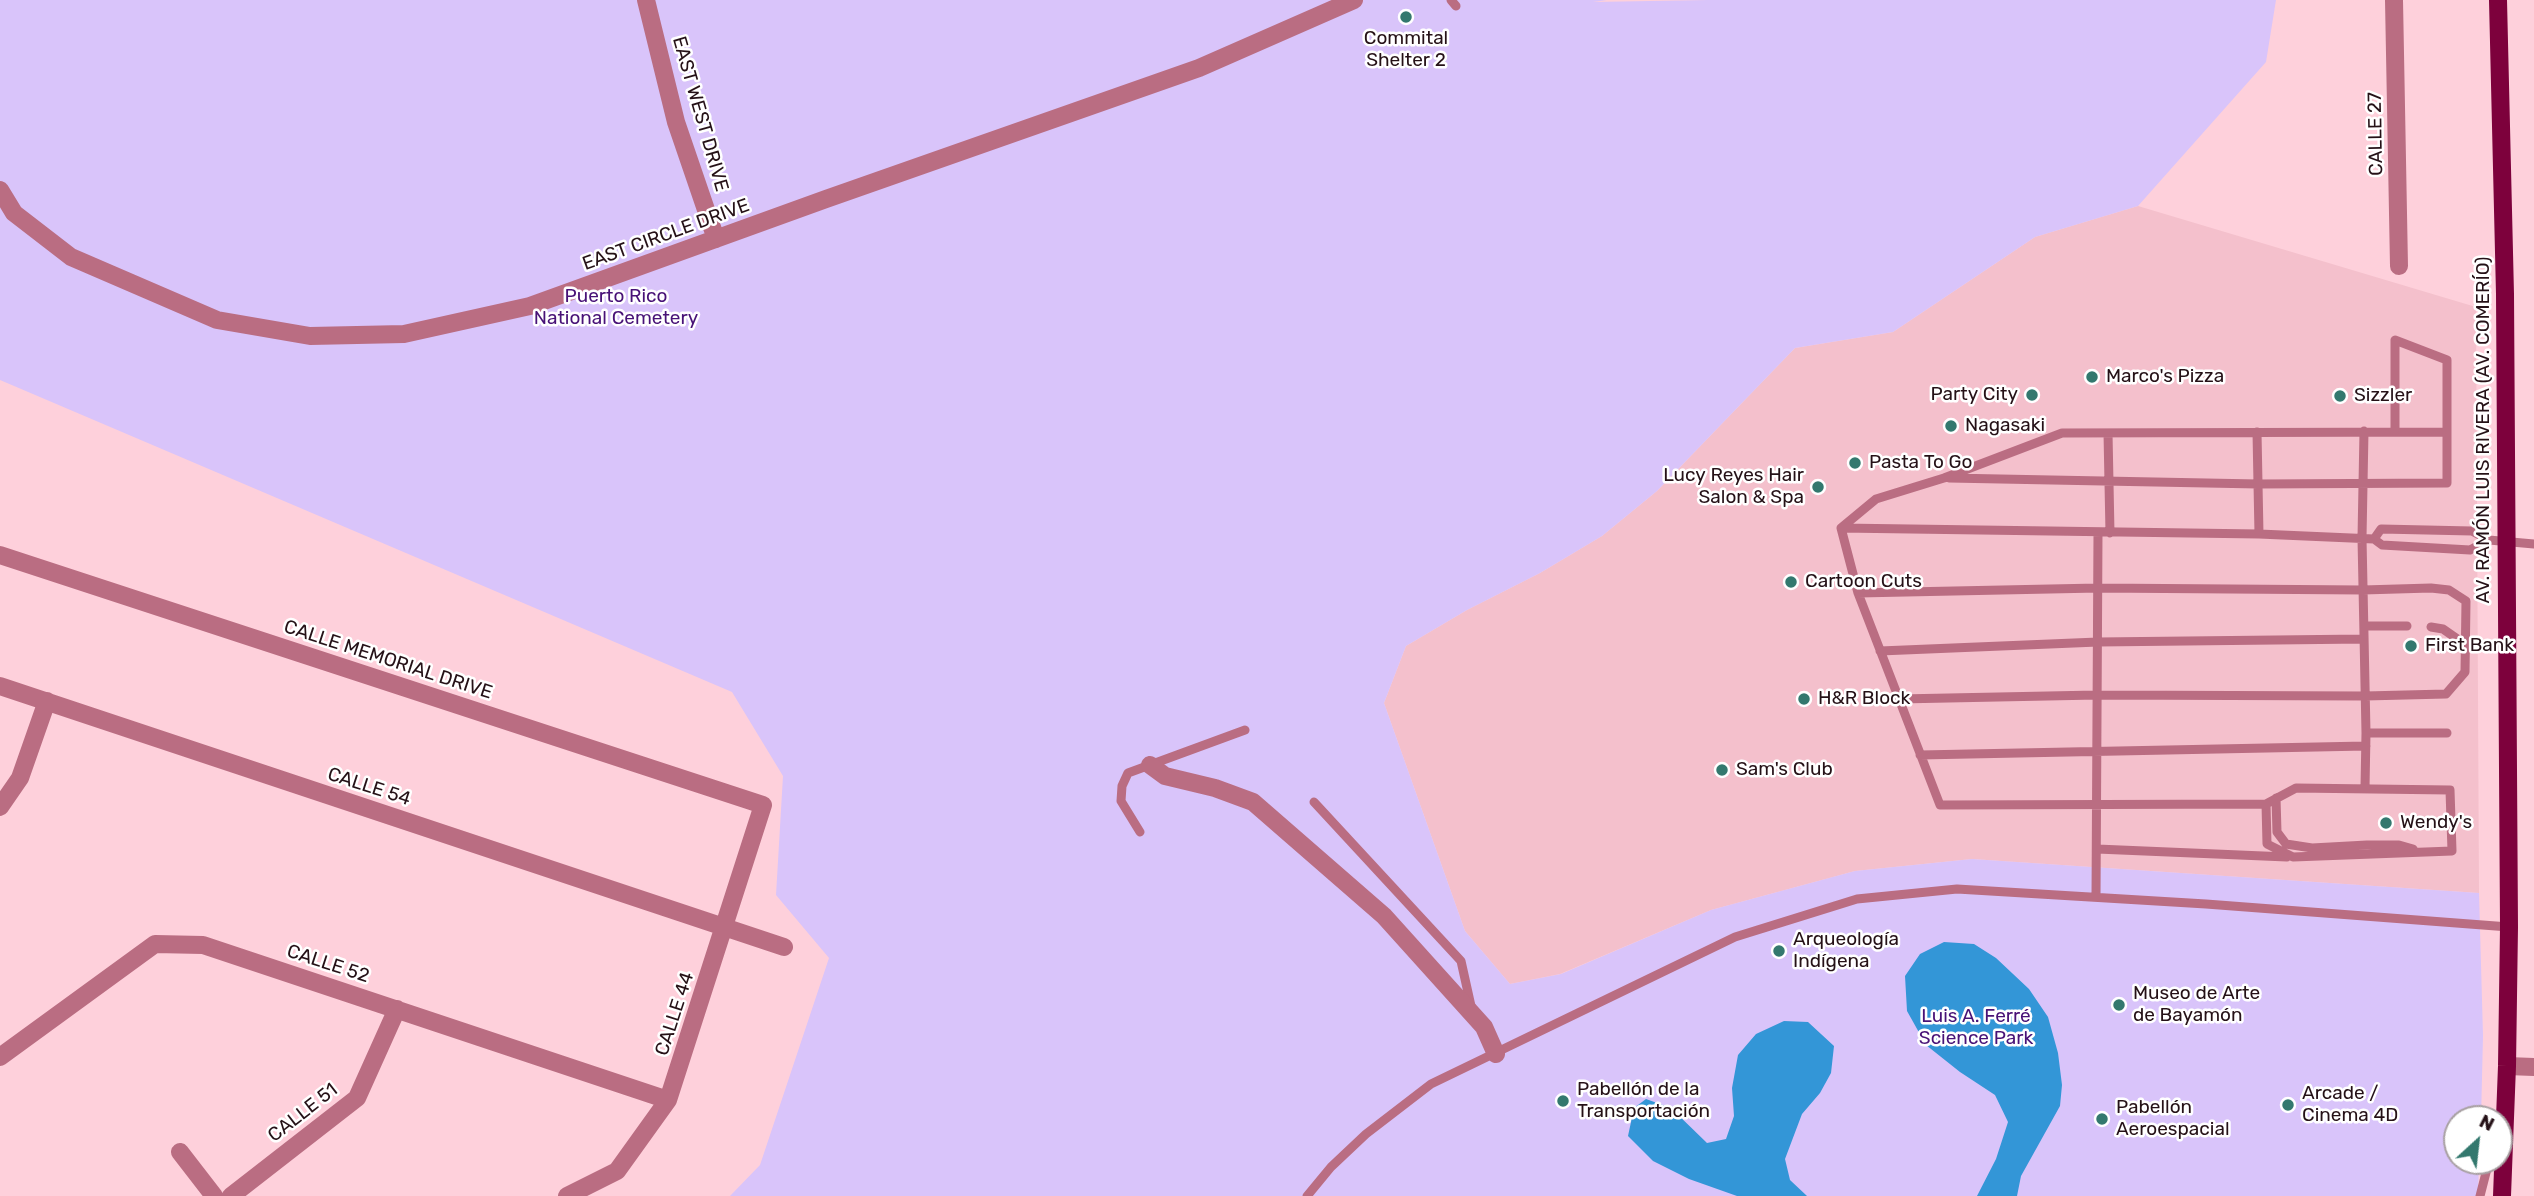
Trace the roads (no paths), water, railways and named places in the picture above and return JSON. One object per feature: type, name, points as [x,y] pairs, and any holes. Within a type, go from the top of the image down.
[{"type":"main road","name":"AV. RAMÓN LUIS RIVERA (AV. COMERÍO)","points":[[2498,0],[2505,294],[2498,542],[2509,927],[2502,1196]]},
{"type":"street","name":"EAST WEST DRIVE","points":[[646,0],[676,122],[716,239]]},
{"type":"street","name":"EAST CIRCLE DRIVE","points":[[0,190],[14,213],[71,257],[217,320],[310,336],[404,334],[530,306],[1199,68],[1354,0]]},
{"type":"street","name":"CALLE 27","points":[[2394,0],[2399,266]]},
{"type":"street","name":"CALLE MEMORIAL DRIVE","points":[[0,555],[763,805]]},
{"type":"street","name":"CALLE 54","points":[[0,686],[784,947]]},
{"type":"street","points":[[0,807],[20,778],[47,701]]},
{"type":"street","points":[[1150,765],[1165,776],[1215,788],[1253,802],[1384,916],[1484,1027],[1496,1054]]},
{"type":"street","name":"CALLE 44","points":[[567,1196],[617,1171],[668,1100],[763,805]]},
{"type":"street","name":"CALLE 52","points":[[0,1057],[155,944],[203,945],[668,1100]]},
{"type":"street","name":"CALLE 51","points":[[231,1196],[357,1098],[397,1009]]},
{"type":"street","points":[[2507,1066],[2534,1067]]},
{"type":"street","points":[[180,1152],[214,1196]]},
{"type":"lane","points":[[1944,478],[2258,484],[2447,483],[2447,360],[2395,340],[2395,432]]},
{"type":"lane","points":[[2364,431],[2362,538],[2365,788]]},
{"type":"lane","points":[[2257,432],[2259,534]]},
{"type":"lane","points":[[1841,528],[1876,499],[1944,478],[2062,433],[2446,432]]},
{"type":"lane","points":[[2108,433],[2110,533]]},
{"type":"lane","points":[[1841,528],[2259,534],[2362,538],[2374,539],[2382,545],[2470,550],[2498,542],[2534,544]]},
{"type":"lane","points":[[1841,528],[1858,593],[1940,805],[2266,804],[2296,788],[2450,790],[2452,850],[2293,857],[2097,849]]},
{"type":"lane","points":[[2374,539],[2381,528],[2472,531],[2498,542]]},
{"type":"lane","points":[[2096,897],[2098,533]]},
{"type":"lane","points":[[1858,593],[2098,588],[2431,588],[2449,590],[2466,601],[2465,672],[2446,694],[2098,695],[1899,699]]},
{"type":"lane","points":[[2364,626],[2407,626]]},
{"type":"lane","points":[[2431,627],[2443,629],[2466,645]]},
{"type":"lane","points":[[1880,650],[2098,642],[2364,639]]},
{"type":"lane","points":[[1140,832],[1121,801],[1122,786],[1128,773],[1245,730]]},
{"type":"lane","points":[[2366,733],[2447,733]]},
{"type":"lane","points":[[1920,755],[2366,746]]},
{"type":"lane","points":[[2276,798],[2277,832],[2286,844],[2312,848],[2399,845],[2423,852]]},
{"type":"lane","points":[[1314,802],[1461,961],[1473,1014]]},
{"type":"lane","points":[[2266,804],[2267,844],[2293,857]]},
{"type":"lane","points":[[1307,1196],[1331,1167],[1366,1134],[1431,1084],[1735,937],[1857,899],[1957,889],[2509,927]]},
{"type":"lane","points":[[2498,1105],[2507,1066]]},
{"type":"lane","points":[[2480,1196],[2485,1175]]},
{"type":"water","points":[[1944,942],[1974,944],[1996,958],[2029,989],[2048,1017],[2058,1053],[2062,1085],[2060,1106],[2021,1176],[2017,1196],[1977,1196],[1996,1159],[2008,1122],[1995,1095],[1926,1045],[1907,1011],[1905,976],[1920,954]]},
{"type":"water","points":[[1784,1021],[1808,1022],[1834,1046],[1831,1073],[1820,1093],[1802,1114],[1785,1159],[1790,1180],[1807,1196],[1737,1196],[1689,1179],[1653,1161],[1628,1136],[1634,1108],[1646,1099],[1671,1108],[1707,1143],[1726,1139],[1734,1116],[1732,1088],[1738,1055],[1756,1034]]},
{"type":"place","name":"Commital Shelter 2","points":[[1406,17]]},
{"type":"place","name":"Marco's Pizza","points":[[2092,377]]},
{"type":"place","name":"Party City","points":[[2032,395]]},
{"type":"place","name":"Sizzler","points":[[2340,396]]},
{"type":"place","name":"Nagasaki","points":[[1951,426]]},
{"type":"place","name":"Pasta To Go","points":[[1855,463]]},
{"type":"place","name":"Lucy Reyes Hair Salon & Spa","points":[[1818,487]]},
{"type":"place","name":"Cartoon Cuts","points":[[1791,582]]},
{"type":"place","name":"First Bank","points":[[2411,646]]},
{"type":"place","name":"H&R Block","points":[[1804,699]]},
{"type":"place","name":"Sam's Club","points":[[1722,770]]},
{"type":"place","name":"Wendy's","points":[[2386,823]]},
{"type":"place","name":"Arqueología Indígena","points":[[1779,951]]},
{"type":"place","name":"Museo de Arte de Bayamón","points":[[2119,1005]]},
{"type":"place","name":"Pabellón de la Transportación","points":[[1563,1101]]},
{"type":"place","name":"Arcade / Cinema 4D","points":[[2288,1105]]},
{"type":"place","name":"Pabellón Aeroespacial","points":[[2102,1119]]},
{"type":"park label","name":"Puerto Rico National Cemetery","points":[[616,308]]},
{"type":"park label","name":"Luis A. Ferré Science Park","points":[[1976,1028]]}]
